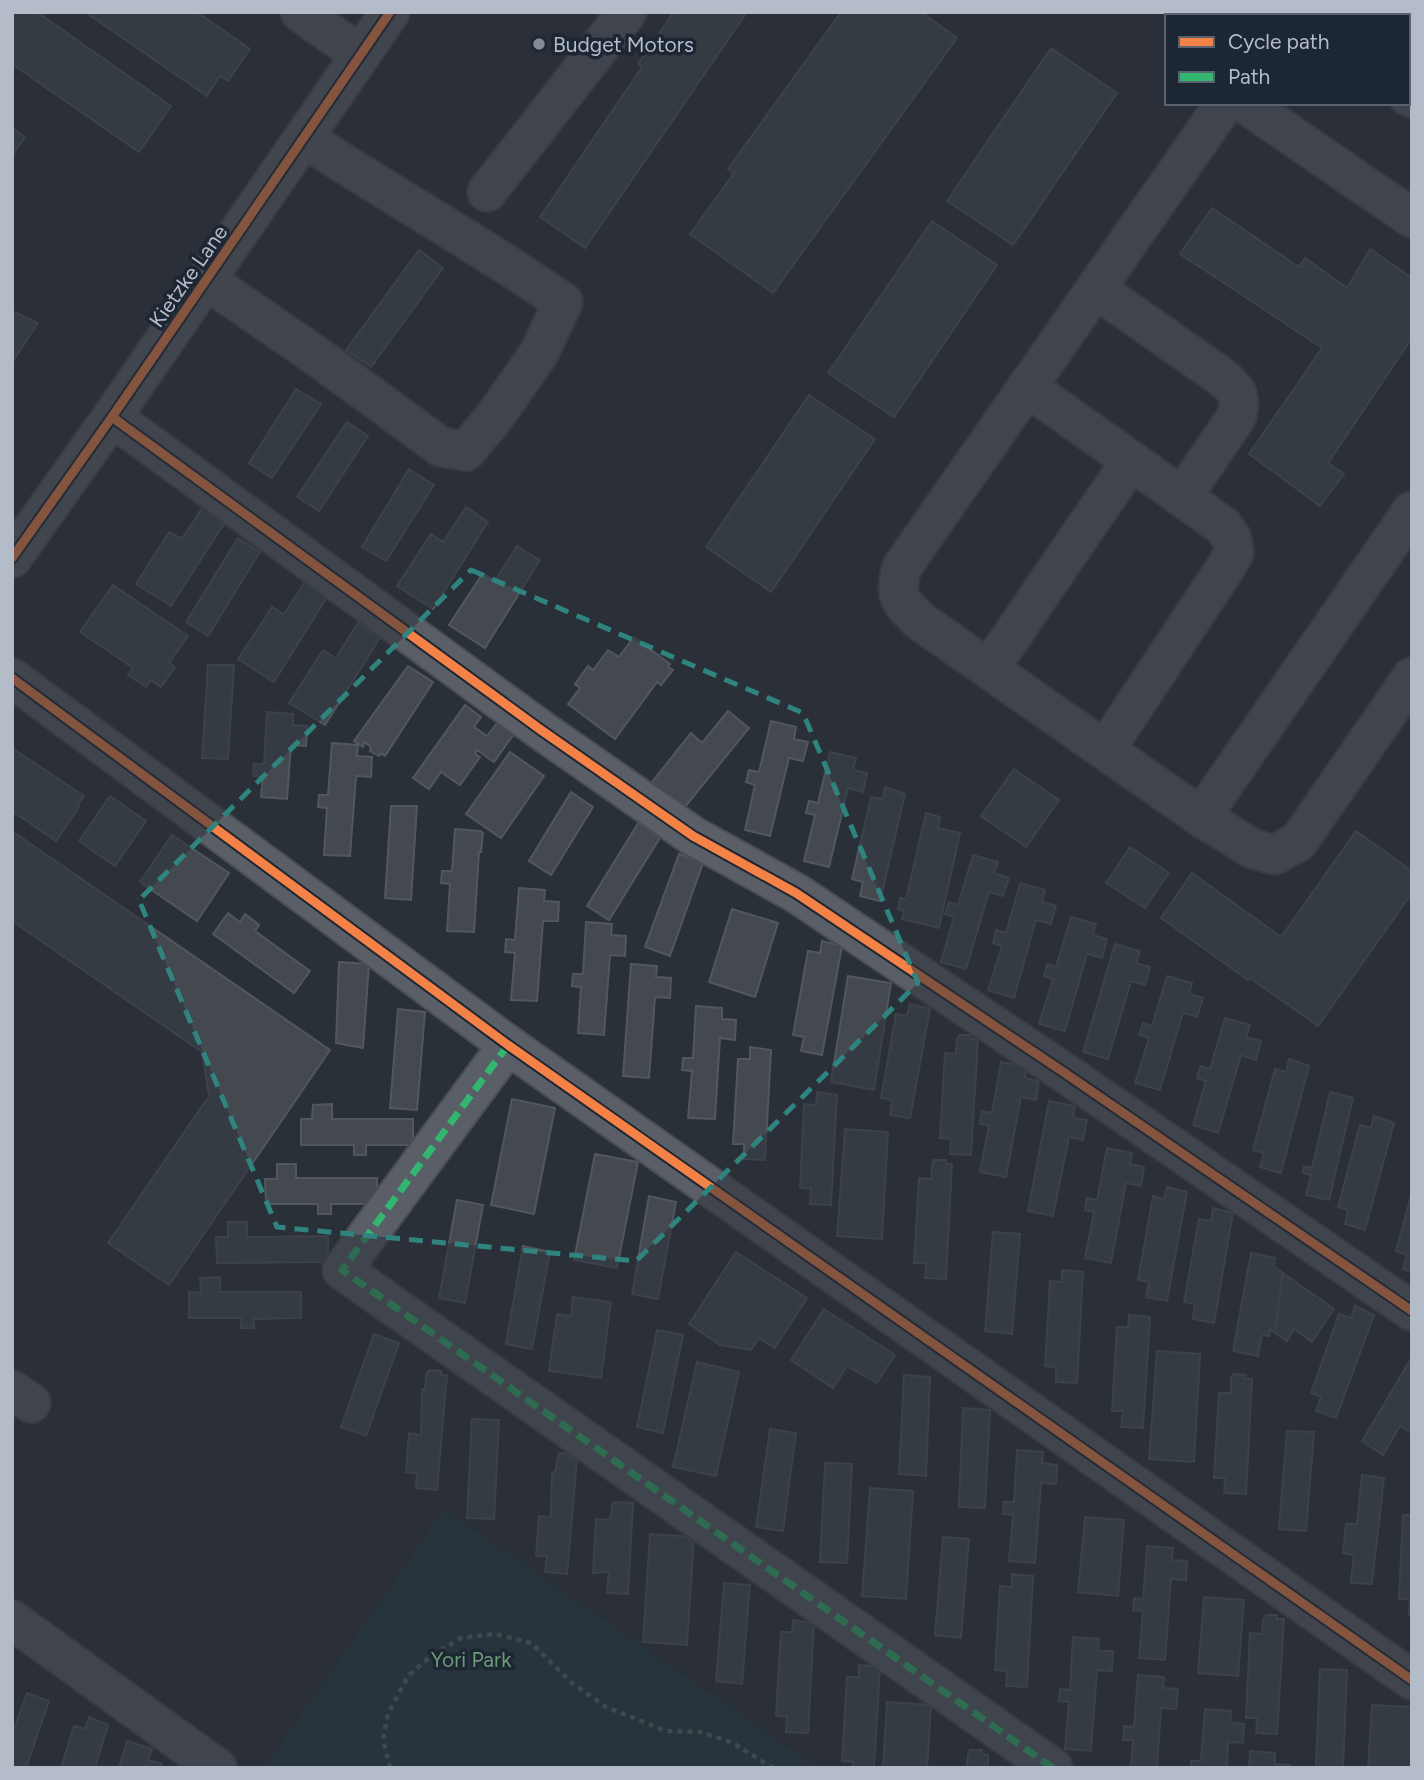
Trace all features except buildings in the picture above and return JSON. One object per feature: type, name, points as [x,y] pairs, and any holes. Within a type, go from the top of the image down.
[{"type":"main road","name":"Kietzke Lane","points":[[12,558],[390,12]]},
{"type":"street","points":[[300,12],[361,55]]},
{"type":"street","points":[[487,192],[627,12]]},
{"type":"street","points":[[1224,105],[902,567],[897,585],[901,604],[920,621],[1201,817],[1253,849],[1275,855],[1299,841],[1412,677]]},
{"type":"street","points":[[1247,105],[1412,218]]},
{"type":"street","points":[[206,281],[318,357],[441,447],[466,451],[496,415],[539,353],[563,302],[304,138]]},
{"type":"street","points":[[1096,289],[1235,389],[1240,402],[1237,416],[1182,497]]},
{"type":"street","points":[[1027,387],[1223,526],[1232,539],[1234,553],[1105,750]]},
{"type":"street","points":[[112,417],[541,730],[693,836],[796,893],[1412,1311]]},
{"type":"street","points":[[989,669],[1131,461]]},
{"type":"street","points":[[1201,817],[1412,511]]},
{"type":"street","points":[[12,678],[508,1045],[1412,1679]]},
{"type":"street","points":[[508,1045],[342,1270],[1053,1768]]},
{"type":"street","points":[[12,1620],[217,1768]]},
{"type":"path","points":[[390,1768],[383,1739],[388,1714],[408,1676],[431,1656],[461,1637],[495,1634],[531,1643],[572,1683],[606,1707],[666,1731],[701,1732],[733,1743],[773,1768]]},
{"type":"highlighted area","points":[[471,570],[803,713],[918,983],[636,1261],[277,1227],[139,900]]},
{"type":"green space","name":"Yori Park","points":[[445,1510],[818,1768],[264,1768]]},
{"type":"marked path","points":[[508,1045],[342,1270],[1053,1768]]},
{"type":"cycle path","points":[[12,558],[390,12]]},
{"type":"cycle path","points":[[112,417],[541,730],[693,836],[796,893],[1412,1311]]},
{"type":"cycle path","points":[[12,678],[508,1045],[1412,1680]]},
{"type":"place","name":"Budget Motors","points":[[539,44]]}]
